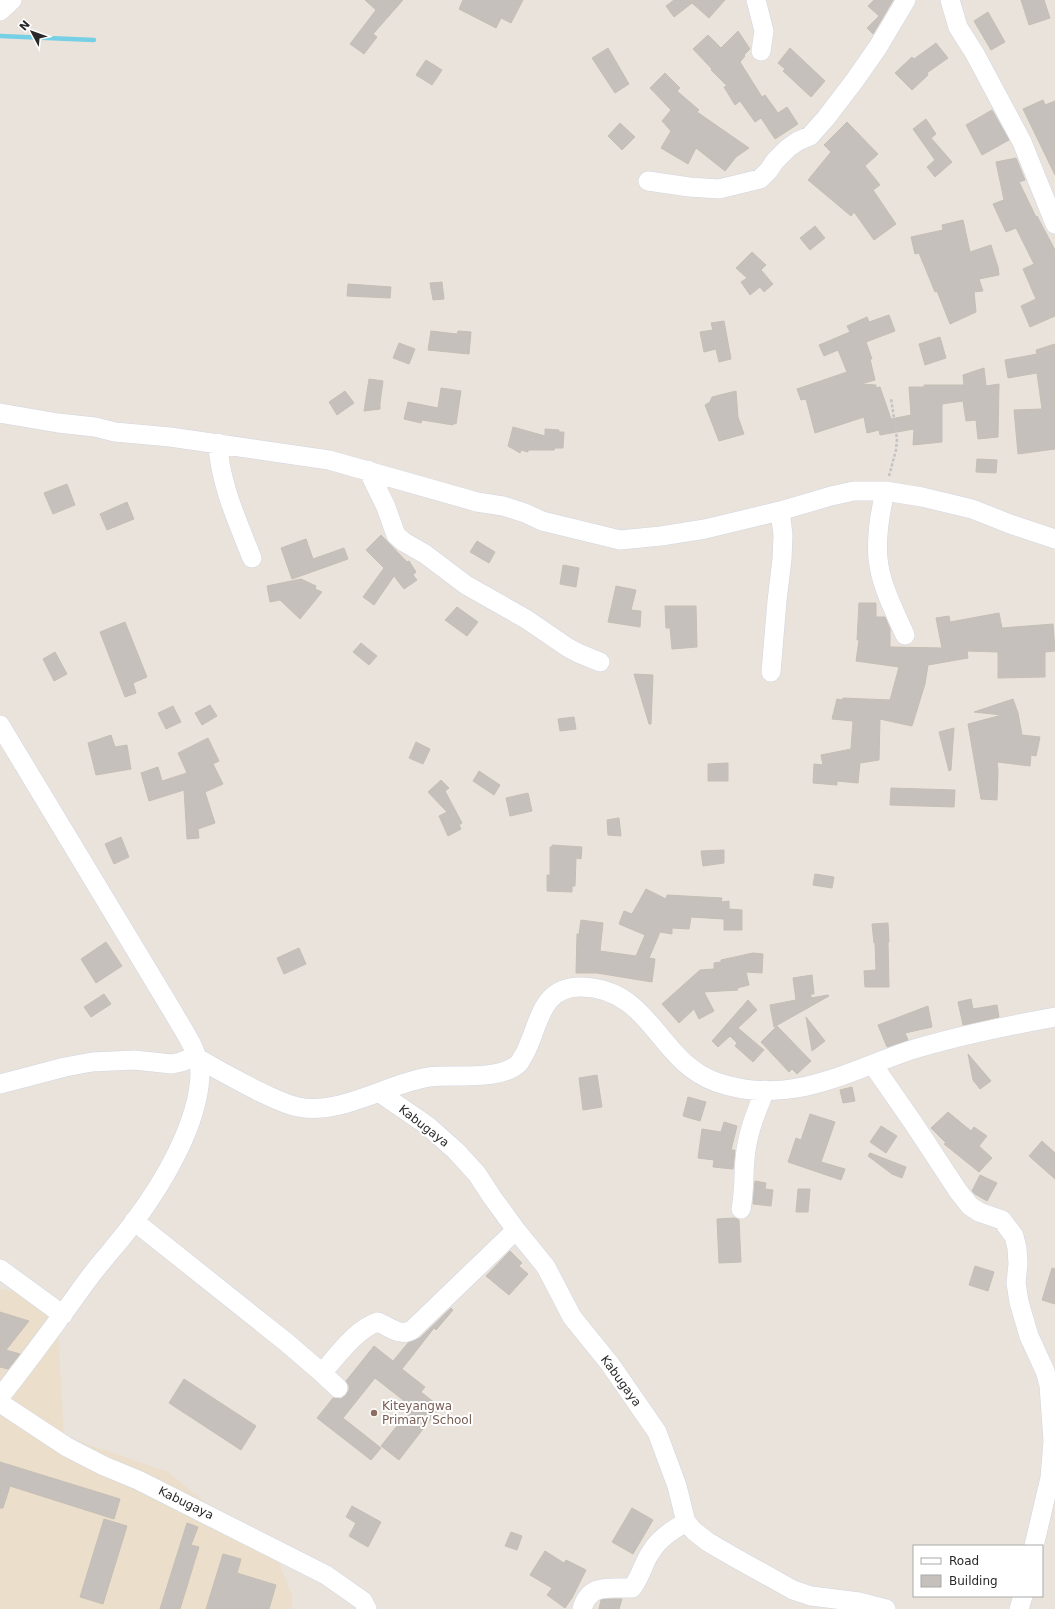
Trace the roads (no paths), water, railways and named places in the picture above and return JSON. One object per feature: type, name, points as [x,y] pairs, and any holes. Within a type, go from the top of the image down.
[{"type":"street","points":[[0,11],[12,0]]},
{"type":"street","points":[[756,0],[764,31],[761,51]]},
{"type":"street","points":[[648,181],[689,187],[719,189],[760,179],[770,170],[775,161],[788,148],[798,141],[810,136],[826,118],[878,47],[906,0]]},
{"type":"street","points":[[950,0],[958,27],[975,54],[1022,142],[1055,224]]},
{"type":"street","points":[[0,413],[58,424],[95,427],[115,432],[218,443],[329,460],[477,502],[503,506],[542,521],[620,540],[660,536],[705,528],[854,491],[885,491],[922,496],[972,509],[1055,539]]},
{"type":"street","points":[[218,443],[218,455],[222,473],[252,558]]},
{"type":"street","points":[[368,470],[386,507],[396,535],[404,542],[431,558],[466,585],[526,619],[573,650],[600,662]]},
{"type":"street","points":[[885,491],[879,520],[878,560],[886,591],[904,635]]},
{"type":"street","points":[[771,672],[782,559],[783,535],[780,510]]},
{"type":"street","points":[[0,725],[174,1012],[198,1057],[200,1074],[198,1093],[185,1135],[165,1174],[134,1221],[93,1273],[36,1353],[0,1397]]},
{"type":"street","points":[[0,1084],[65,1067],[92,1062],[134,1060],[172,1064],[198,1057],[240,1082],[281,1102],[312,1109],[331,1107],[380,1093],[415,1080],[430,1077],[496,1074],[509,1069],[519,1063],[547,1002],[556,993],[569,988],[582,987],[598,989],[614,994],[636,1007],[678,1057],[689,1067],[704,1076],[732,1087],[765,1090],[783,1091],[816,1085],[934,1044],[1055,1017]]},
{"type":"street","points":[[873,1066],[914,1124],[958,1192],[970,1206],[979,1212],[1002,1220],[1014,1236],[1017,1248],[1018,1264],[1016,1282],[1018,1302],[1029,1336],[1045,1371],[1049,1386],[1053,1434],[1050,1478],[1034,1545]]},
{"type":"street","points":[[741,1209],[745,1185],[748,1135],[765,1090]]},
{"type":"street","name":"Kabugaya","points":[[380,1093],[428,1126],[456,1151],[477,1174],[516,1230],[546,1267],[572,1317],[610,1364],[657,1432],[677,1486],[686,1522]]},
{"type":"street","points":[[134,1221],[322,1373],[338,1388]]},
{"type":"street","points":[[322,1373],[357,1335],[374,1323],[378,1322],[396,1332],[403,1333],[412,1330],[516,1230]]},
{"type":"street","points":[[0,1269],[63,1315]]},
{"type":"street","name":"Kabugaya","points":[[0,1403],[68,1447],[104,1466],[151,1486],[326,1575],[363,1602],[367,1609]]},
{"type":"street","points":[[582,1609],[588,1597],[595,1590],[606,1587],[632,1588],[637,1582],[650,1552],[661,1538],[686,1522],[694,1531],[708,1542],[793,1590],[811,1596],[858,1602],[886,1609]]},
{"type":"street","points":[[1019,1609],[1022,1597]]},
{"type":"waterway","points":[[0,36],[94,40]]},
{"type":"place","name":"Kiteyangwa Primary School","points":[[374,1413]]}]
